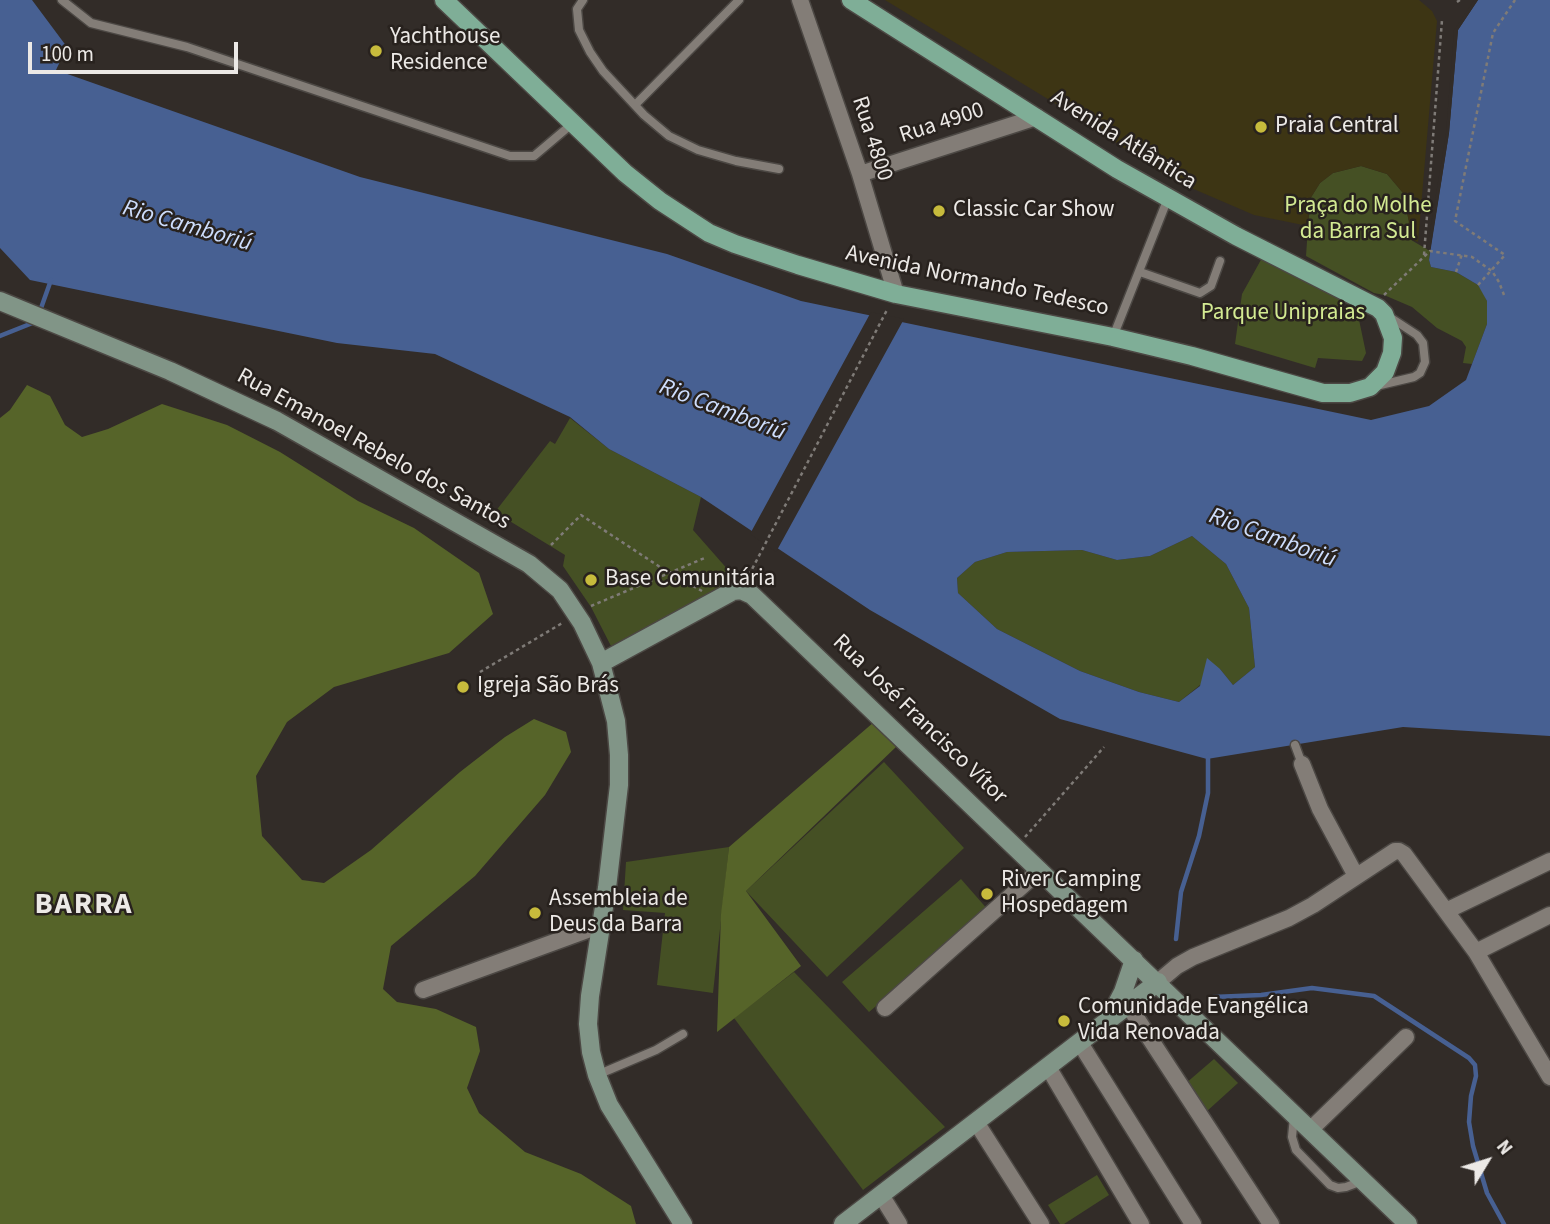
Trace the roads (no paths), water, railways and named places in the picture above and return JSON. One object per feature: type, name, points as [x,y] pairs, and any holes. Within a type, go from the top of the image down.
[{"type":"main road","name":"Avenida Normando Tedesco","points":[[444,0],[573,123],[660,201],[709,233],[893,300],[1113,337],[1323,393],[1350,393],[1370,387]]},
{"type":"main road","name":"Avenida Atlântica","points":[[851,0],[1168,198],[1381,311]]},
{"type":"main road","name":"Rua Emanoel Rebelo dos Santos","points":[[6,304],[170,371],[277,421],[529,564],[584,611],[616,721],[619,785],[588,1024],[597,1075],[609,1105],[683,1224]]},
{"type":"main road","points":[[1370,387],[1385,372],[1392,353],[1393,338],[1381,311]]},
{"type":"main road","name":"Rua José Francisco Vítor","points":[[601,663],[733,591],[741,590],[752,595],[1408,1224]]},
{"type":"main road","points":[[1107,1021],[1123,992],[1134,960]]},
{"type":"main road","points":[[843,1224],[1158,982]]},
{"type":"main road","points":[[1135,1000],[1174,998]]},
{"type":"street","name":"Rua 4800","points":[[800,0],[860,174],[893,300]]},
{"type":"street","name":"Rua 4900","points":[[860,174],[1037,117]]},
{"type":"street","points":[[1302,764],[1320,809],[1356,876]]},
{"type":"street","points":[[1158,982],[1177,966],[1289,918],[1395,850],[1404,854],[1476,952],[1550,1077]]},
{"type":"street","points":[[1446,911],[1550,861]]},
{"type":"street","points":[[885,1008],[1040,870]]},
{"type":"street","points":[[1476,952],[1550,915]]},
{"type":"street","points":[[423,990],[601,925]]},
{"type":"street","points":[[1135,1000],[1272,1224]]},
{"type":"street","points":[[1310,1130],[1406,1037]]},
{"type":"street","points":[[1080,1042],[1193,1224]]},
{"type":"street","points":[[1048,1067],[1142,1224]]},
{"type":"street","points":[[976,1122],[1041,1224]]},
{"type":"street","points":[[881,1195],[899,1224]]},
{"type":"lane","points":[[62,0],[92,23],[187,47],[510,156],[534,156],[573,123]]},
{"type":"lane","points":[[583,0],[578,9],[579,30],[584,41],[603,71],[635,106],[669,136],[698,150],[779,169]]},
{"type":"lane","points":[[635,106],[739,0]]},
{"type":"lane","points":[[1113,337],[1168,198]]},
{"type":"lane","points":[[1140,272],[1200,293],[1210,286],[1220,261]]},
{"type":"lane","points":[[1370,387],[1414,377],[1420,373],[1426,362],[1423,343],[1417,335],[1381,311]]},
{"type":"lane","points":[[1295,745],[1302,764]]},
{"type":"lane","points":[[597,1075],[656,1050],[683,1034]]},
{"type":"lane","points":[[1294,1114],[1292,1137],[1296,1150],[1330,1185],[1338,1188],[1362,1181]]},
{"type":"water","name":"Rio Camboriú","points":[[0,0],[32,0],[67,47],[56,70],[360,177],[667,254],[801,301],[1371,420],[1429,406],[1466,380],[1487,324],[1487,301],[1478,285],[1456,272],[1431,267],[1429,260],[1449,133],[1458,30],[1478,0],[1550,0],[1550,736],[1403,727],[1207,759],[1060,719],[870,610],[701,497],[609,449],[570,417],[435,354],[337,343],[30,280],[0,248]],"holes":[[[1192,536],[1226,564],[1249,608],[1255,667],[1233,685],[1207,658],[1200,686],[1179,702],[1139,692],[1080,671],[997,629],[958,593],[957,578],[975,562],[1007,552],[1082,550],[1117,560],[1150,556]]]},
{"type":"waterway","points":[[40,311],[51,280]]},
{"type":"waterway","points":[[0,336],[35,322]]},
{"type":"waterway","points":[[1176,939],[1181,892],[1199,836],[1208,793],[1208,756]]},
{"type":"waterway","points":[[1213,997],[1261,995],[1312,988],[1374,996],[1469,1058],[1475,1065],[1476,1076],[1469,1122],[1473,1146],[1487,1193],[1504,1224]]},
{"type":"place","name":"Yachthouse Residence","points":[[376,51]]},
{"type":"place","name":"Praia Central","points":[[1261,127]]},
{"type":"place","name":"Classic Car Show","points":[[939,211]]},
{"type":"place","name":"Base Comunitária","points":[[591,580]]},
{"type":"place","name":"Igreja São Brás","points":[[463,687]]},
{"type":"place","name":"River Camping Hospedagem","points":[[987,894]]},
{"type":"place","name":"Assembleia de Deus da Barra","points":[[535,913]]},
{"type":"place","name":"Comunidade Evangélica Vida Renovada","points":[[1064,1021]]},
{"type":"district","name":"BARRA","points":[[84,906]]},
{"type":"park label","name":"Praça do Molhe da Barra Sul","points":[[1358,220]]},
{"type":"park label","name":"Parque Unipraias","points":[[1283,314]]}]
